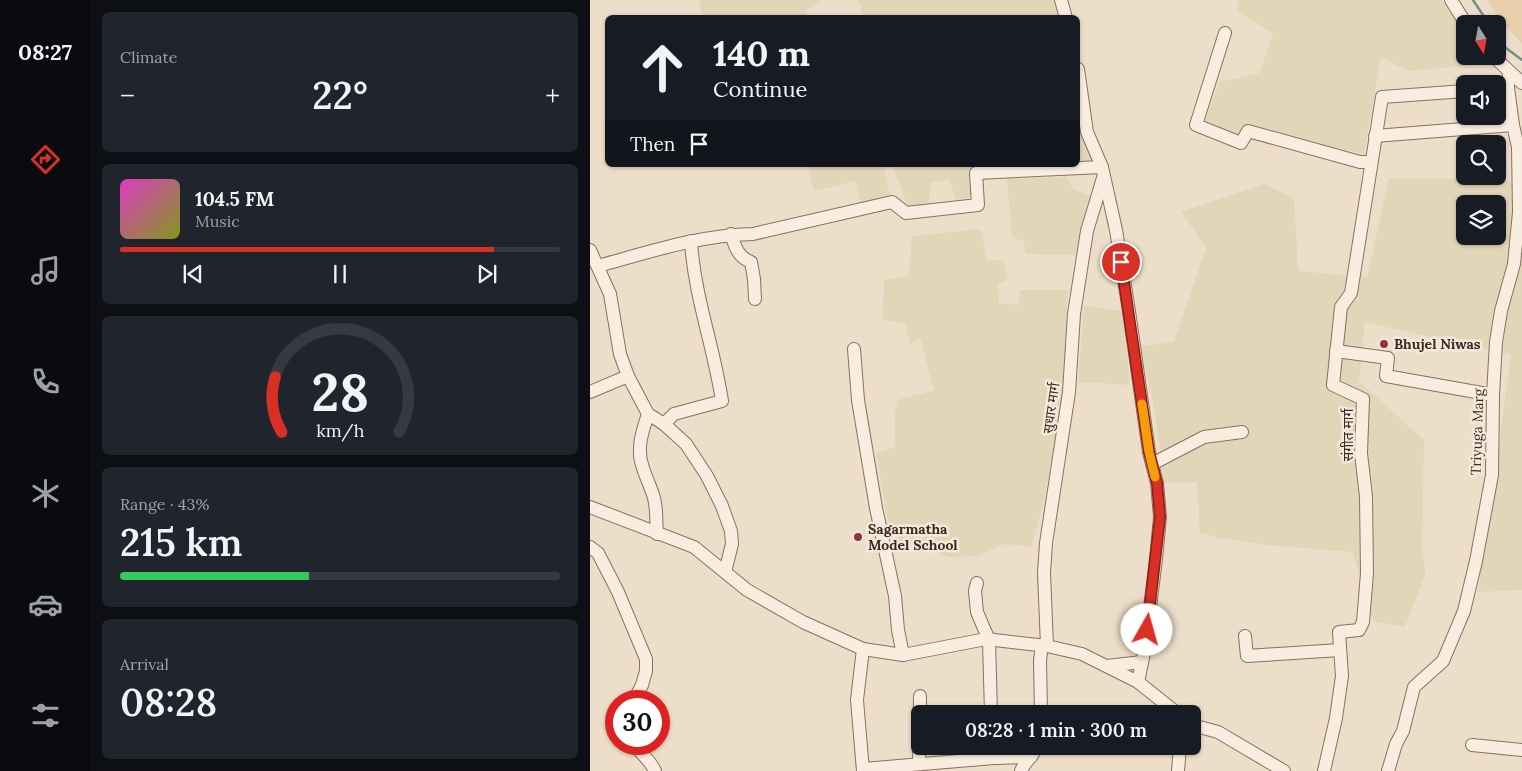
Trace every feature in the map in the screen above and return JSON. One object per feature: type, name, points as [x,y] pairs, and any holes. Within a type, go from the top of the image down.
[{"type":"street","points":[[1061,0],[1065,15]]},
{"type":"street","points":[[1452,0],[1461,15]]},
{"type":"street","points":[[1225,33],[1196,125],[1241,143],[1248,131],[1360,162],[1371,162]]},
{"type":"street","points":[[1502,65],[1522,83]]},
{"type":"street","name":"Triyuga Marg","points":[[1506,80],[1509,73]]},
{"type":"street","points":[[1080,83],[1087,132],[1103,172],[1116,230],[1149,452],[1157,483],[1160,517],[1138,682]]},
{"type":"street","name":"संगीत मार्ग","points":[[1324,771],[1336,718],[1342,676],[1339,632],[1359,630],[1363,622],[1368,574],[1366,497],[1360,453],[1363,399],[1333,385],[1341,307],[1351,293],[1382,97],[1456,92]]},
{"type":"street","name":"Triyuga Marg","points":[[1388,771],[1396,744],[1403,731],[1414,687],[1443,661],[1464,611],[1476,561],[1492,475],[1496,342],[1501,311],[1514,264],[1519,212],[1518,146],[1506,99]]},
{"type":"street","points":[[1375,136],[1513,125]]},
{"type":"street","points":[[598,266],[691,241],[731,234],[753,234],[892,202],[906,213],[978,205],[976,173],[1103,172]]},
{"type":"street","name":"सुधार मार्ग","points":[[1041,705],[1040,660],[1045,645],[1044,573],[1046,543],[1069,392],[1074,314],[1087,231],[1103,172]]},
{"type":"street","points":[[731,234],[736,248],[743,259],[751,262],[755,299]]},
{"type":"street","points":[[664,424],[674,414],[722,401],[718,374],[699,298],[691,241]]},
{"type":"street","points":[[590,250],[610,294],[620,354],[628,376],[648,414],[664,424],[686,444],[707,476],[722,506],[732,531],[732,544],[725,572]]},
{"type":"street","points":[[854,349],[858,400],[876,508],[895,596],[898,630],[903,655]]},
{"type":"street","points":[[1336,351],[1388,358],[1386,376],[1493,395]]},
{"type":"street","points":[[590,392],[628,376]]},
{"type":"street","points":[[648,414],[642,430],[639,447],[642,467],[650,483],[655,500],[657,534]]},
{"type":"street","points":[[1152,464],[1204,437],[1242,432]]},
{"type":"street","points":[[590,507],[694,547],[747,590],[803,622],[863,649],[903,655],[989,640],[1045,645],[1082,654],[1138,682],[1167,705]]},
{"type":"street","points":[[590,547],[598,553],[618,592],[646,659],[646,671],[640,690]]},
{"type":"street","points":[[977,583],[975,591],[977,612],[989,640],[991,705]]},
{"type":"street","points":[[1245,636],[1247,656],[1340,650]]},
{"type":"street","points":[[863,649],[857,700],[863,770],[977,755]]},
{"type":"street","points":[[1106,666],[1142,662]]},
{"type":"street","points":[[919,764],[920,696]]},
{"type":"street","points":[[1201,727],[1218,732],[1284,771]]},
{"type":"street","points":[[1472,745],[1522,750]]},
{"type":"street","points":[[643,755],[655,771]]},
{"type":"street","points":[[1021,771],[1032,755]]},
{"type":"street","points":[[1178,771],[1179,755]]},
{"type":"shaded area","points":[[699,0],[822,0],[806,11],[807,15],[702,15]]},
{"type":"shaded area","points":[[858,0],[1057,0],[1060,15],[862,15],[863,14]]},
{"type":"shaded area","points":[[1239,0],[1442,0],[1456,20],[1456,65],[1476,65],[1410,71],[1381,58],[1364,154],[1309,142],[1253,125],[1236,135],[1205,120],[1220,82],[1260,73],[1273,33],[1237,11]]},
{"type":"shaded area","points":[[1080,104],[1094,161],[1080,162]]},
{"type":"shaded area","points":[[808,167],[883,167],[890,196],[860,204],[856,181],[814,191]]},
{"type":"shaded area","points":[[893,167],[976,167],[969,198],[955,199],[950,180],[931,182],[929,204],[908,206]]},
{"type":"shaded area","points":[[1067,177],[1073,189],[1091,196],[1075,255],[1025,254],[1024,241],[1012,238],[1007,179]]},
{"type":"shaded area","points":[[1389,178],[1456,180],[1456,185],[1506,185],[1506,181],[1522,181],[1522,590],[1478,592],[1511,355],[1365,322],[1359,381],[1424,440],[1422,550],[1426,573],[1405,627],[1373,621],[1352,552],[1266,545],[1200,533],[1197,482],[1164,483],[1154,406],[1140,346],[1174,342],[1206,248],[1181,212],[1265,184],[1294,199],[1298,271],[1367,277]]},
{"type":"shaded area","points":[[981,229],[987,260],[1004,261],[1007,280],[998,285],[999,303],[1018,305],[1020,290],[1068,290],[1063,397],[1043,507],[1031,547],[1004,544],[979,556],[950,557],[891,539],[876,453],[895,447],[895,414],[898,400],[934,390],[920,337],[910,345],[905,323],[883,320],[884,280],[909,275],[912,236]]},
{"type":"shaded area","points":[[1084,306],[1123,311],[1130,385],[1078,382]]},
{"type":"sand","points":[[1488,0],[1522,0],[1522,44],[1506,26],[1506,15],[1497,15]]},
{"type":"waterway","points":[[1473,0],[1483,15]]},
{"type":"waterway","points":[[1506,48],[1522,60]]},
{"type":"slow traffic","points":[[1142,404],[1149,452],[1155,477]]},
{"type":"place","name":"Bhujel Niwas","points":[[1384,344]]},
{"type":"place","name":"Sagarmatha Model School","points":[[858,537]]},
{"type":"route","points":[[1121,262],[1149,452],[1157,483],[1160,517],[1147,630]]}]
